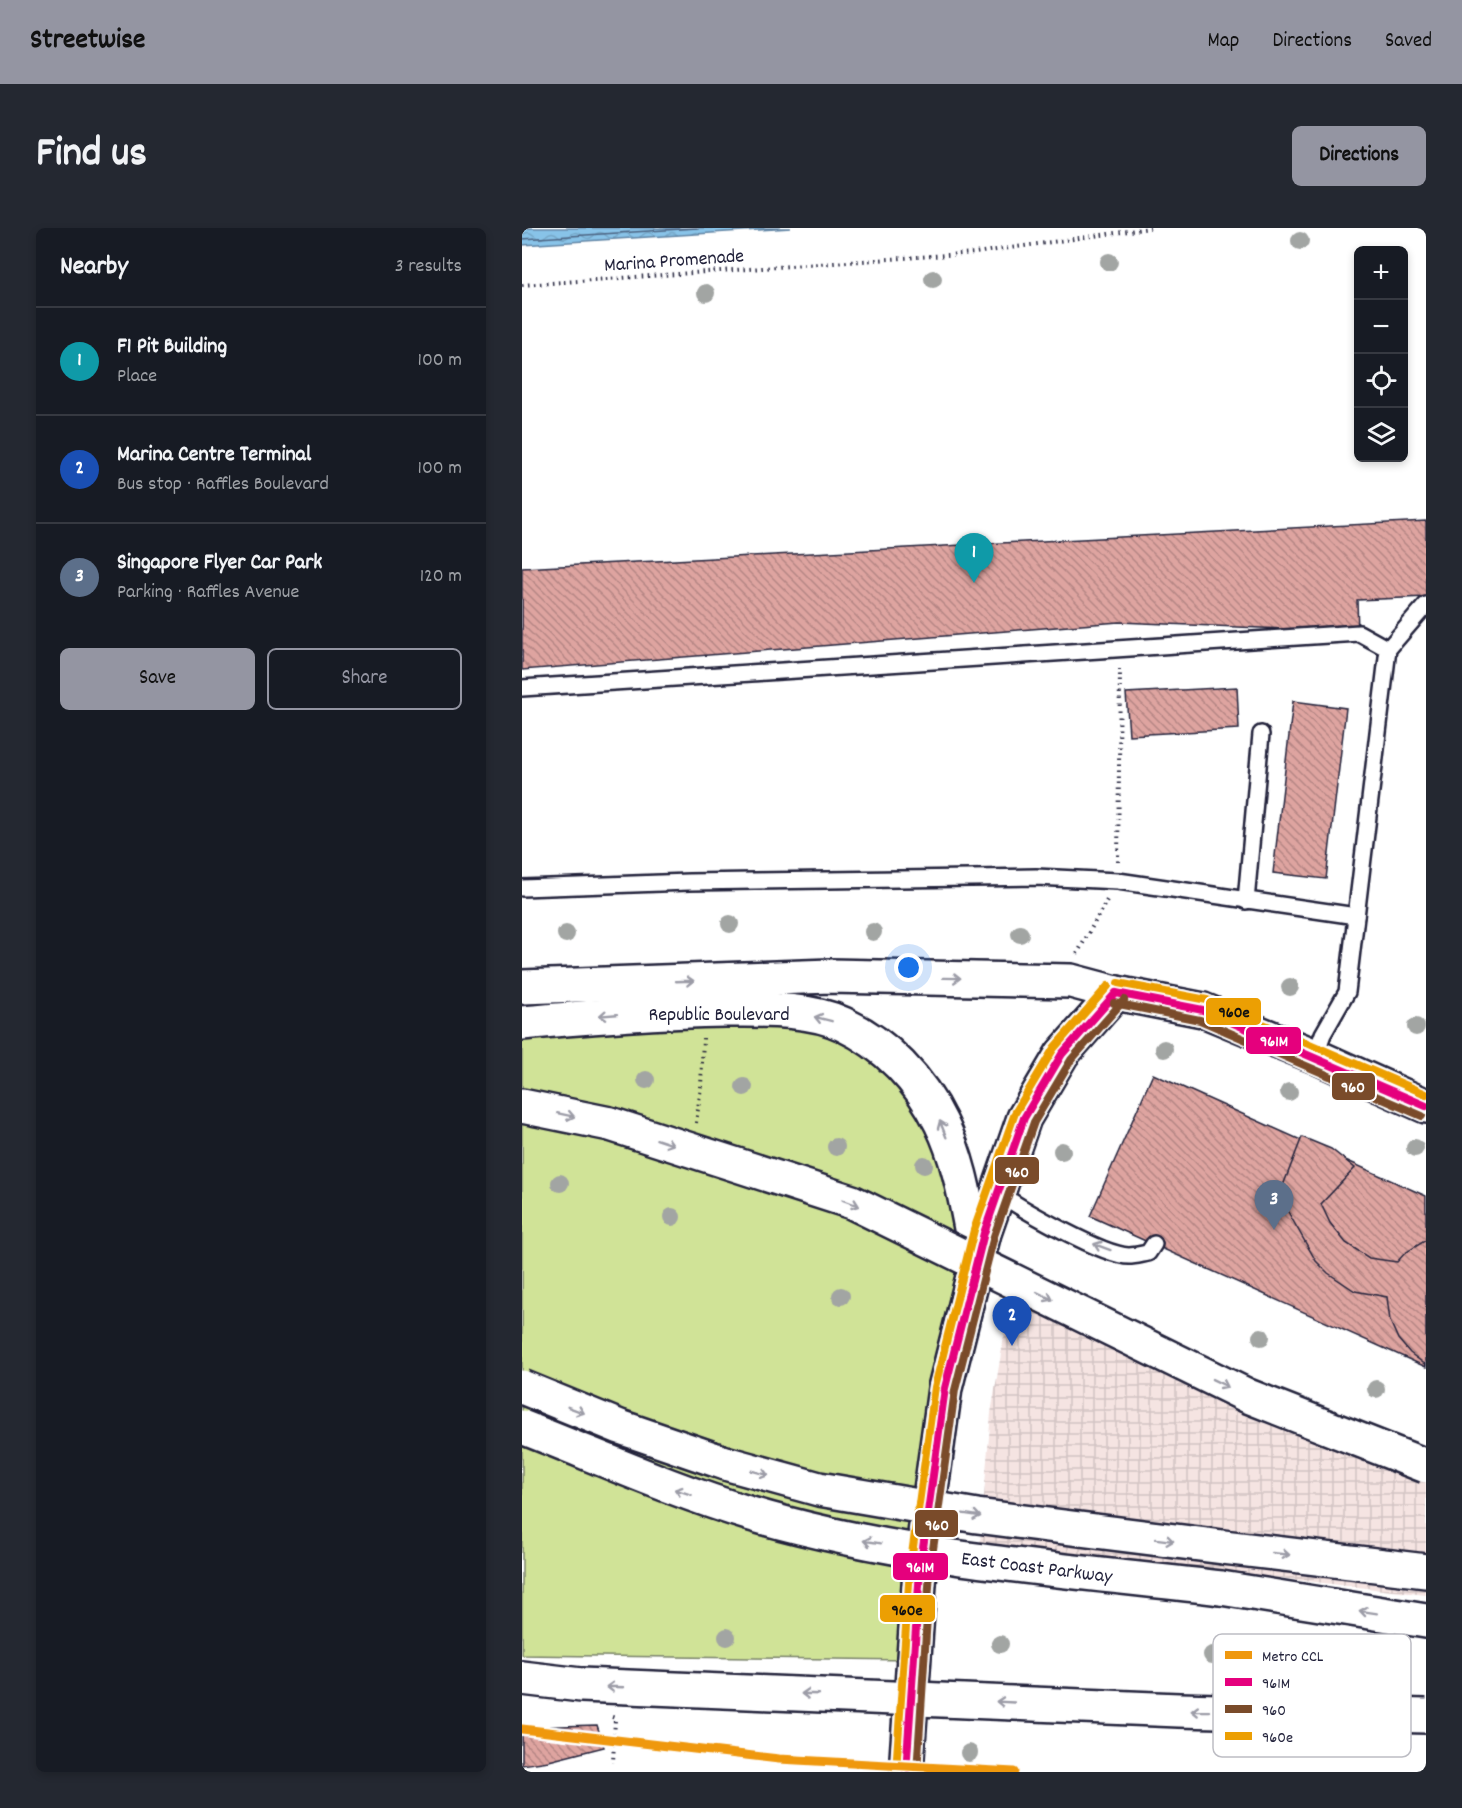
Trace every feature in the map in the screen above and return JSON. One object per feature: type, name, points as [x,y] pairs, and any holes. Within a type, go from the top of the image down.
[{"type":"main road","name":"Republic Boulevard","points":[[522,987],[830,975],[1073,969],[1116,993],[1203,1010],[1315,1056],[1426,1106]]},
{"type":"main road","points":[[884,1772],[907,1757],[920,1570],[945,1388],[984,1233],[1024,1118],[1062,1054],[1116,993]]},
{"type":"main road","name":"Republic Boulevard","points":[[522,1023],[659,1011],[762,1010],[808,1015],[842,1023],[876,1043],[900,1063],[941,1123],[963,1184],[977,1263]]},
{"type":"main road","points":[[522,1106],[610,1124],[852,1202],[1248,1396],[1426,1466]]},
{"type":"main road","points":[[522,1387],[620,1427],[725,1463],[819,1489],[976,1516],[1426,1570]]},
{"type":"main road","name":"East Coast Parkway","points":[[522,1427],[662,1485],[753,1514],[854,1539],[974,1559],[1221,1588],[1426,1621]]},
{"type":"main road","points":[[522,1678],[581,1685],[1213,1711]]},
{"type":"main road","points":[[1411,1716],[1426,1716]]},
{"type":"lane","points":[[1315,1056],[1323,1034],[1347,992],[1388,649],[1426,605]]},
{"type":"lane","points":[[522,688],[1359,633],[1388,649]]},
{"type":"lane","points":[[1246,901],[1261,734]]},
{"type":"lane","points":[[522,888],[690,882],[1036,878],[1118,881],[1356,916]]},
{"type":"lane","points":[[999,1193],[1018,1207],[1086,1242],[1128,1256],[1148,1253],[1154,1244]]},
{"type":"path","name":"Marina Promenade","points":[[522,285],[975,253],[1150,228]]},
{"type":"path","points":[[1073,969],[1118,881],[1120,649]]},
{"type":"path","points":[[695,1130],[701,1087],[703,1036]]},
{"type":"path","points":[[613,1763],[615,1718]]},
{"type":"shaded area","points":[[1016,1265],[1256,1386],[1426,1446],[1426,1595],[980,1543],[991,1413]]},
{"type":"green space","points":[[800,1018],[857,1045],[918,1088],[968,1233],[911,1660],[522,1655],[522,1040],[707,1020]]},
{"type":"water","points":[[522,228],[791,228],[522,245]]},
{"type":"building","points":[[1426,521],[1426,597],[1357,600],[1358,632],[1119,622],[522,670],[522,568]]},
{"type":"building","points":[[1237,687],[1239,729],[1129,735],[1126,693]]},
{"type":"building","points":[[1293,701],[1346,708],[1326,879],[1273,873]]},
{"type":"building","points":[[1153,1074],[1426,1196],[1426,1367],[1090,1216]]},
{"type":"building","points":[[1302,1137],[1331,1149],[1355,1168],[1321,1204],[1330,1223],[1346,1243],[1369,1258],[1397,1262],[1405,1253],[1426,1240],[1426,1365],[1410,1353],[1398,1339],[1390,1321],[1387,1297],[1355,1291],[1328,1273],[1316,1261],[1279,1196]]},
{"type":"building","points":[[597,1725],[604,1747],[549,1761],[522,1765],[522,1727]]},
{"type":"metro line","name":"CCL","points":[[522,1729],[779,1759],[1014,1772]]},
{"type":"transit line","name":"960e","points":[[1118,983],[1207,1000],[1426,1094]]},
{"type":"transit line","name":"960e","points":[[896,1771],[910,1569],[935,1387],[974,1230],[1015,1113],[1054,1048],[1108,986]]},
{"type":"transit line","name":"961M","points":[[1116,993],[1203,1010],[1426,1106]]},
{"type":"transit line","name":"961M","points":[[906,1772],[920,1570],[945,1388],[984,1233],[1024,1118],[1062,1054],[1116,993]]},
{"type":"transit line","name":"960","points":[[917,1772],[930,1571],[955,1390],[994,1236],[1034,1122],[1071,1060],[1124,1000]]},
{"type":"transit line","name":"960","points":[[1114,1003],[1200,1020],[1422,1116]]},
{"type":"place","name":"F1 Pit Building","points":[[974,583]]},
{"type":"place","name":"Singapore Flyer Car Park","points":[[1274,1230]]},
{"type":"place","name":"Marina Centre Terminal","points":[[1012,1346]]}]
